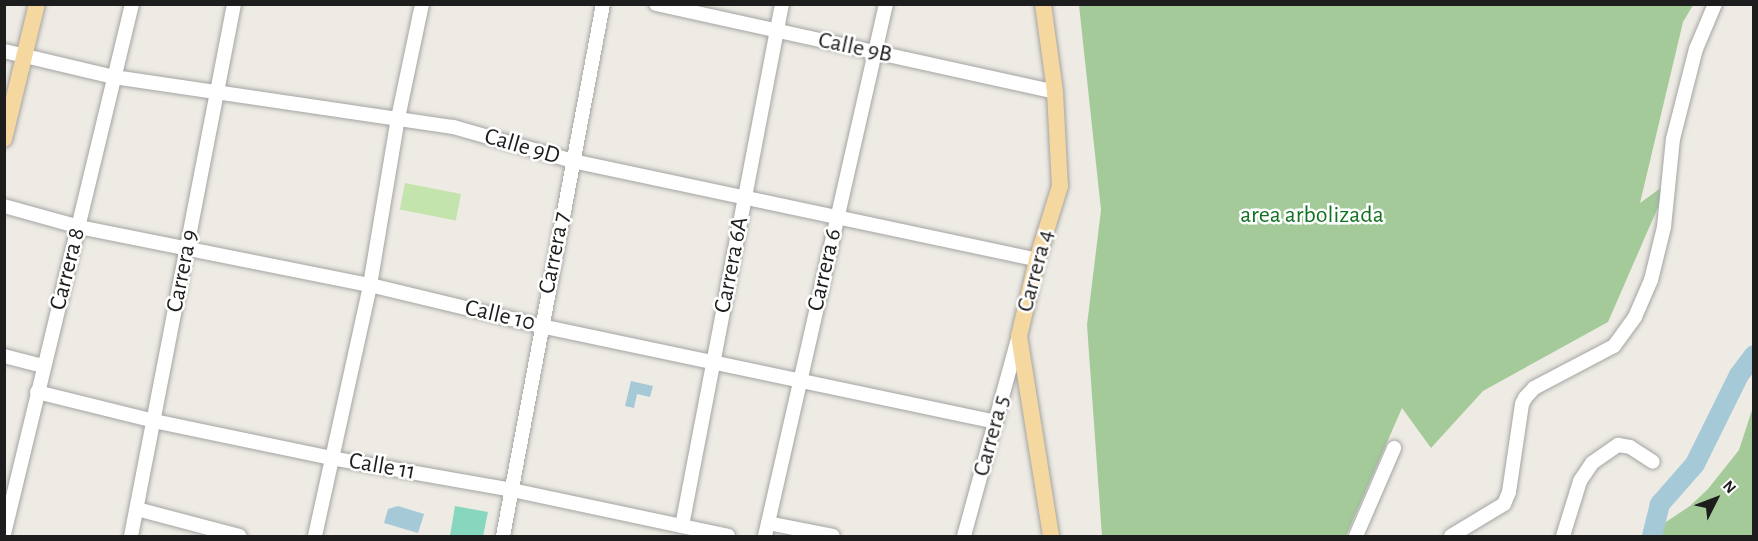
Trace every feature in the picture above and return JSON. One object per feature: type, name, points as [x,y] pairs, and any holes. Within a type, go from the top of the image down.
[{"type":"main road","points":[[4,90],[26,4]]},
{"type":"main road","points":[[4,139],[14,53],[37,4]]},
{"type":"main road","name":"Carrera 4","points":[[1043,4],[1055,92],[1060,186],[1037,260],[1019,336],[1052,537]]},
{"type":"street","name":"Carrera 8","points":[[4,534],[132,4]]},
{"type":"street","name":"Carrera 9","points":[[131,537],[234,4]]},
{"type":"street","points":[[315,537],[370,285],[398,118],[422,4]]},
{"type":"street","name":"Carrera 7","points":[[503,537],[603,4]]},
{"type":"street","name":"Calle 9B","points":[[656,4],[1055,92]]},
{"type":"street","name":"Carrera 6A","points":[[682,526],[782,4]]},
{"type":"street","name":"Carrera 6","points":[[767,530],[886,4]]},
{"type":"street","points":[[1451,537],[1504,504],[1509,492],[1522,404],[1525,398],[1534,388],[1614,346],[1635,317],[1651,280],[1664,227],[1673,139],[1696,49],[1715,4]]},
{"type":"street","name":"Calle 9D","points":[[14,53],[114,77],[453,127],[573,161],[1037,260]]},
{"type":"street","name":"Calle 10","points":[[4,206],[79,227],[370,285],[541,326],[996,422]]},
{"type":"street","name":"Carrera 5","points":[[964,537],[1019,336]]},
{"type":"street","points":[[4,356],[43,366]]},
{"type":"street","name":"Calle 11","points":[[37,392],[331,458],[512,490],[728,537]]},
{"type":"street","points":[[1563,537],[1580,481],[1592,464],[1617,445],[1630,447],[1653,462]]},
{"type":"street","points":[[1356,537],[1394,448]]},
{"type":"street","points":[[137,509],[239,537]]},
{"type":"street","points":[[767,530],[833,537]]},
{"type":"green space","name":"area arbolizada","points":[[1079,5],[1693,5],[1683,22],[1640,203],[1669,182],[1608,322],[1483,391],[1431,448],[1402,408],[1346,536],[1102,536],[1087,325],[1101,210]]},
{"type":"green space","points":[[405,183],[461,194],[456,220],[400,210]]},
{"type":"green space","points":[[1753,407],[1753,536],[1658,536],[1660,526],[1690,506],[1708,489],[1739,450]]},
{"type":"green space","points":[[455,506],[488,512],[483,536],[450,536]]},
{"type":"water","points":[[631,381],[653,386],[650,397],[637,394],[634,408],[625,406]]},
{"type":"water","points":[[398,506],[424,514],[418,533],[384,523],[388,509]]},
{"type":"waterway","points":[[1652,536],[1660,504],[1695,464],[1739,375],[1754,355]]}]
